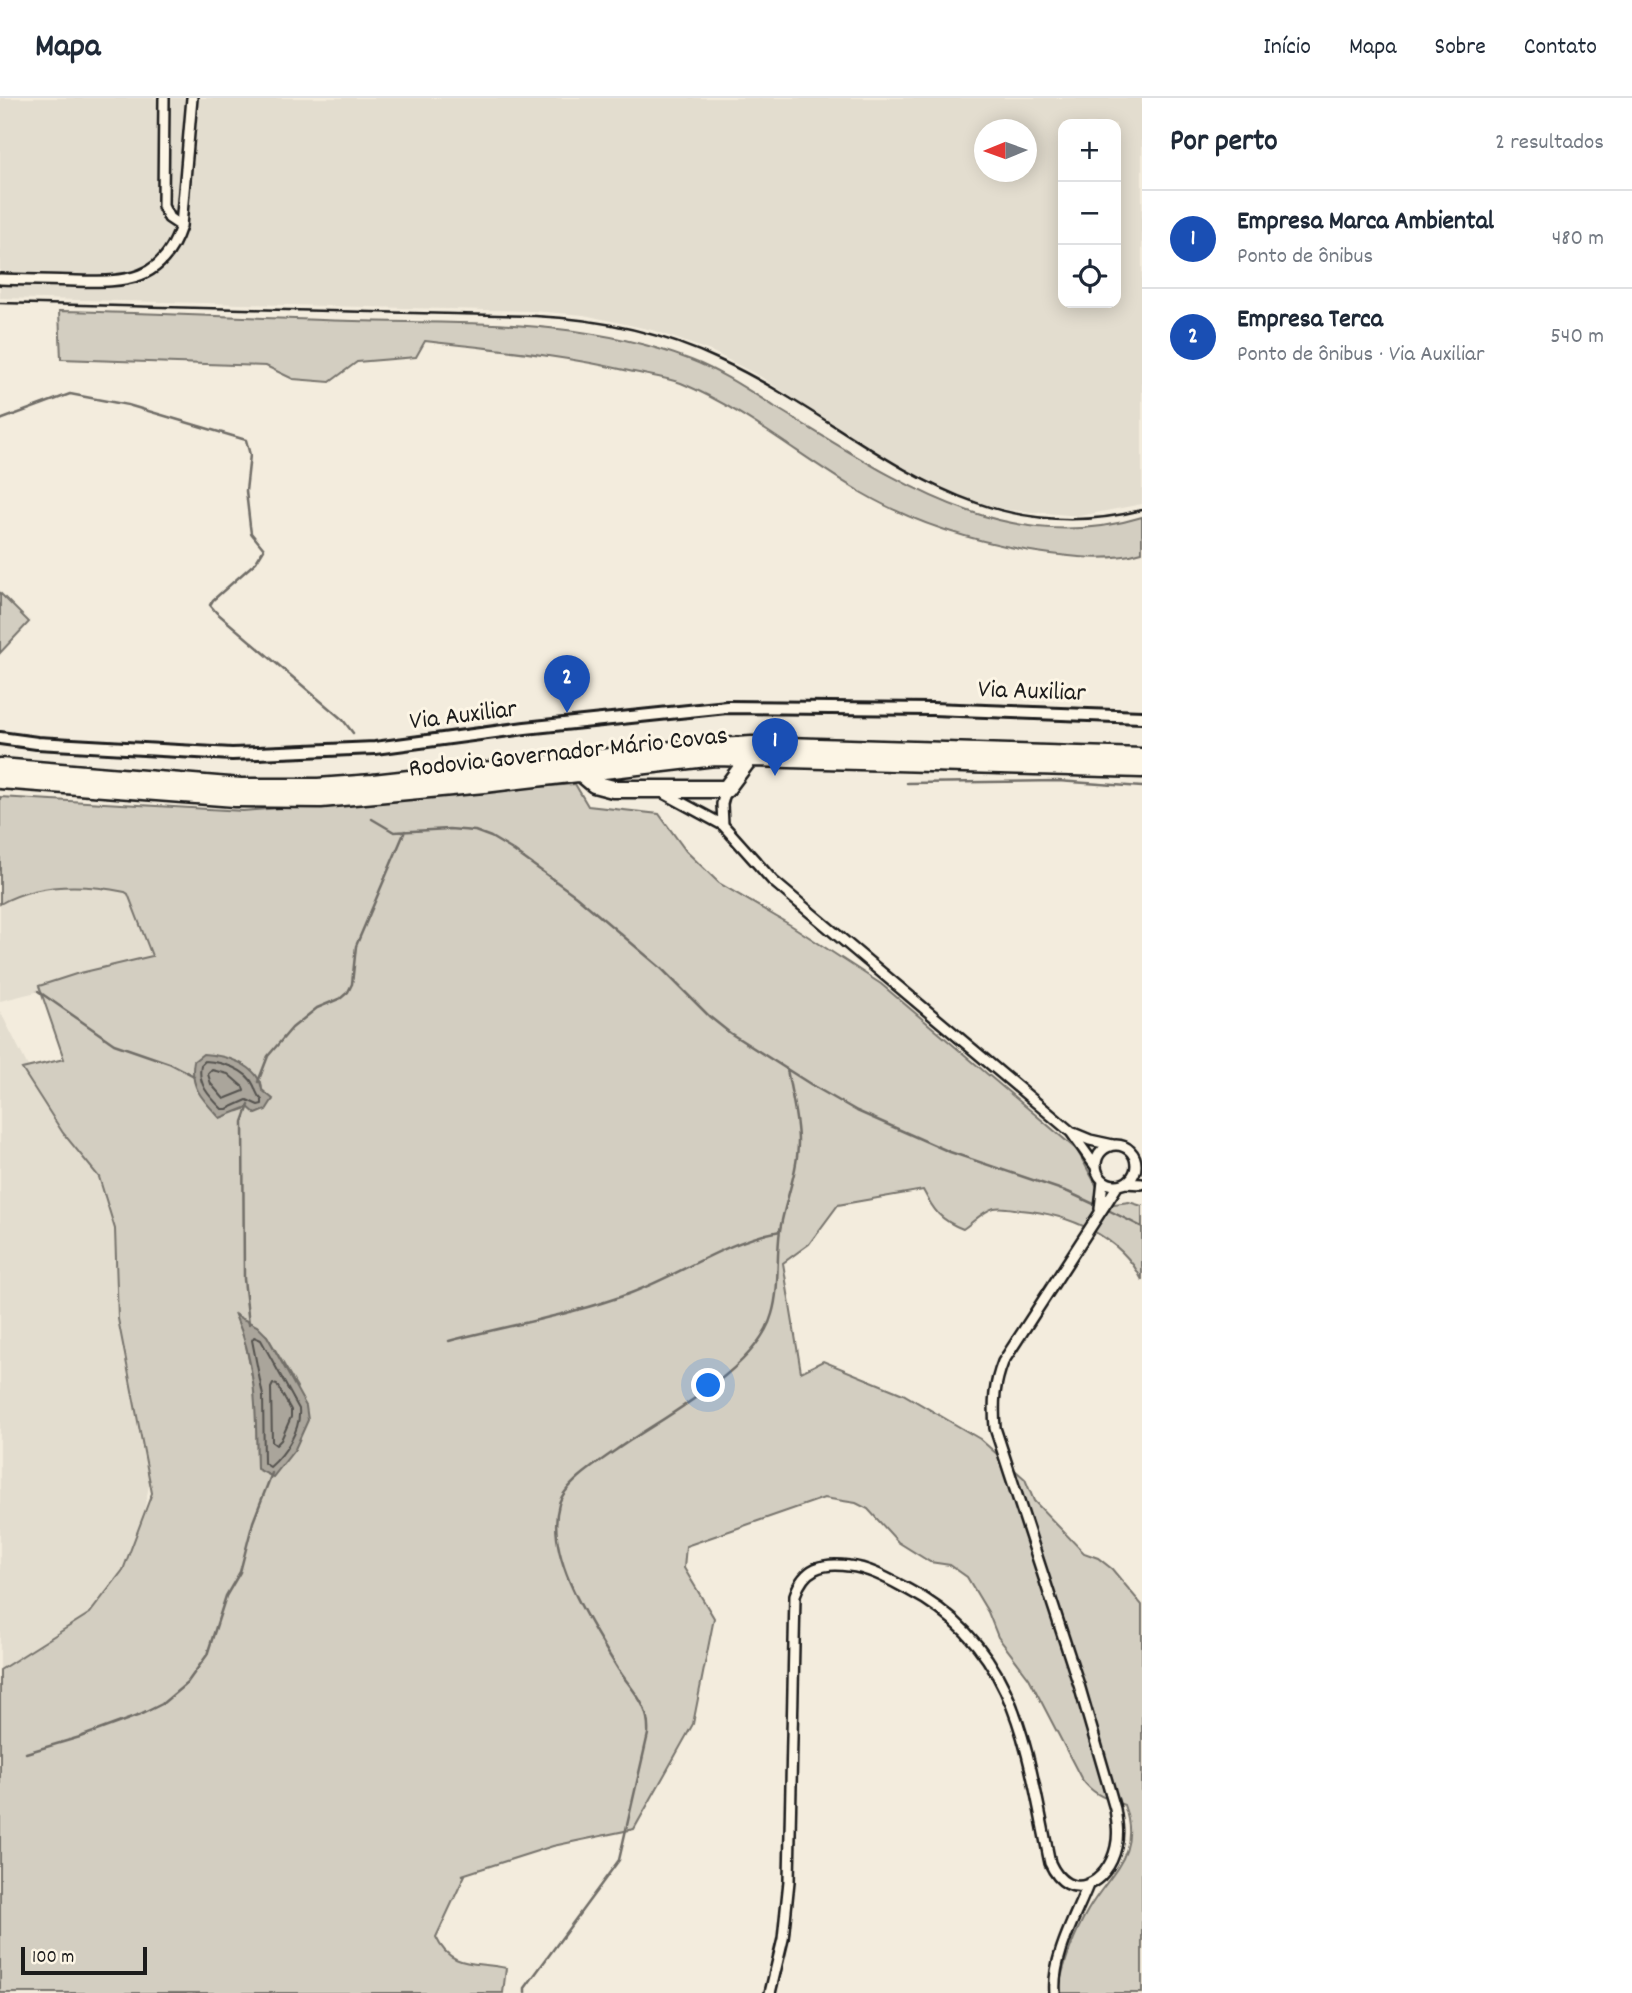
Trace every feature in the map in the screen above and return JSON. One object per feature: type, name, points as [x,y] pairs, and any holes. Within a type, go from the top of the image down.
[{"type":"highway","name":"Rodovia Governador Mário Covas","points":[[0,767],[241,787],[278,787],[373,783],[673,750],[752,745],[1142,757]]},
{"type":"highway","name":"Rodovia Governador Mário Covas","points":[[0,780],[234,798],[321,799],[715,757],[1142,769]]},
{"type":"highway","points":[[581,773],[594,784],[613,789],[726,789],[750,757]]},
{"type":"highway","points":[[0,790],[62,786]]},
{"type":"street","points":[[164,98],[163,206],[169,218],[181,226]]},
{"type":"street","points":[[0,279],[128,280],[150,271],[163,259],[174,244],[181,226],[192,98]]},
{"type":"street","name":"Via Auxiliar","points":[[0,738],[37,743],[232,754],[375,748],[525,728],[727,707],[932,709],[1142,716]]},
{"type":"street","points":[[723,825],[722,804],[726,789]]},
{"type":"street","points":[[659,790],[723,825],[773,881],[1071,1132],[1103,1181],[1100,1211]]},
{"type":"street","points":[[1071,1132],[1090,1140],[1122,1146],[1142,1166]]},
{"type":"street","points":[[1096,1167],[1100,1153],[1114,1146],[1122,1146]]},
{"type":"street","points":[[770,1993],[783,1939],[789,1881],[795,1595],[802,1578],[808,1572],[821,1567],[851,1566],[896,1583],[929,1600],[974,1640],[1000,1678],[1023,1734],[1049,1863],[1055,1875],[1063,1883],[1073,1886],[1088,1885],[1100,1877],[1109,1866],[1116,1848],[1118,1826],[1115,1809],[1079,1685],[995,1428],[993,1404],[995,1383],[1003,1362],[1100,1211],[1135,1171],[1133,1156]]},
{"type":"street","points":[[1103,1181],[1142,1184]]},
{"type":"street","points":[[1055,1993],[1055,1975],[1059,1961],[1088,1885]]},
{"type":"shaded area","points":[[0,98],[1142,98],[1142,504],[1080,516],[1009,510],[973,502],[883,458],[761,377],[713,352],[652,330],[584,315],[532,311],[0,298]]},
{"type":"shaded area","points":[[59,311],[525,326],[567,330],[650,346],[691,360],[734,381],[861,459],[949,504],[994,519],[1042,528],[1091,527],[1142,517],[1142,552],[1117,557],[1076,557],[1014,548],[947,531],[862,493],[751,420],[705,394],[681,383],[604,365],[425,341],[416,357],[357,362],[330,382],[293,379],[266,366],[61,359]]},
{"type":"shaded area","points":[[0,593],[29,622],[0,653]]},
{"type":"shaded area","points":[[575,784],[588,806],[659,814],[686,851],[719,883],[792,926],[881,984],[1077,1150],[1107,1205],[1129,1202],[1142,1206],[1142,1280],[1121,1251],[1091,1230],[1074,1222],[1039,1212],[997,1207],[963,1229],[938,1214],[923,1190],[838,1205],[809,1244],[783,1263],[801,1372],[823,1361],[903,1394],[980,1439],[1025,1479],[1034,1501],[1084,1553],[1098,1558],[1112,1569],[1142,1605],[1142,1993],[1058,1993],[1066,1959],[1078,1930],[1126,1850],[1129,1822],[1124,1805],[1095,1792],[1081,1778],[1029,1678],[998,1637],[988,1612],[967,1577],[950,1565],[930,1562],[898,1542],[868,1509],[856,1503],[824,1498],[686,1546],[684,1568],[714,1618],[693,1724],[634,1829],[553,1846],[462,1875],[465,1875],[436,1937],[442,1948],[457,1959],[506,1968],[503,1993],[0,1993],[0,1670],[90,1613],[123,1570],[152,1493],[118,1319],[115,1229],[99,1177],[63,1133],[22,1069],[64,1059],[39,986],[76,974],[152,956],[125,892],[61,887],[29,892],[0,904],[0,797],[243,811]],"holes":[[[251,1073],[261,1082],[262,1090],[272,1100],[239,1111]],[[236,1315],[267,1336],[297,1387],[257,1469],[256,1396],[244,1335]]]},
{"type":"shaded area","points":[[59,879],[143,880],[162,961],[0,1001],[0,894]]},
{"type":"shaded area","points":[[0,1011],[54,1118],[112,1187],[151,1475],[134,1564],[91,1618],[0,1680]]},
{"type":"water","points":[[203,1054],[221,1056],[248,1067],[260,1081],[262,1090],[273,1099],[266,1110],[256,1114],[248,1107],[220,1118],[203,1099],[196,1086],[194,1061]]},
{"type":"water","points":[[235,1315],[257,1326],[267,1336],[306,1406],[308,1420],[295,1449],[273,1477],[257,1469],[251,1371],[248,1352]]},
{"type":"waterway","points":[[0,420],[70,394],[128,405],[246,440],[250,455],[246,491],[251,533],[264,549],[256,562],[210,605],[343,720],[353,733]]},
{"type":"waterway","points":[[907,783],[1058,781],[1142,787]]},
{"type":"waterway","points":[[372,819],[394,832],[449,829],[475,831],[491,837],[576,896],[662,969],[730,1033],[815,1087],[857,1111],[950,1152],[1068,1192],[1098,1206]]},
{"type":"waterway","points":[[258,1082],[268,1056],[292,1028],[317,1008],[341,998],[348,992],[352,984],[356,946],[405,831]]},
{"type":"waterway","points":[[38,991],[114,1044],[169,1063],[194,1076]]},
{"type":"waterway","points":[[525,1993],[525,1988],[619,1860],[648,1734],[643,1707],[584,1612],[564,1568],[556,1524],[559,1504],[562,1496],[583,1474],[705,1391],[748,1354],[763,1335],[774,1304],[780,1230],[794,1175],[798,1142],[787,1069]]},
{"type":"waterway","points":[[249,1105],[243,1122],[244,1279],[249,1324]]},
{"type":"waterway","points":[[1104,1208],[1142,1227]]},
{"type":"waterway","points":[[449,1341],[609,1301],[650,1285],[741,1242],[780,1231]]},
{"type":"waterway","points":[[26,1753],[140,1715],[162,1704],[187,1683],[207,1655],[226,1596],[240,1572],[253,1522],[272,1473]]},
{"type":"railway","points":[[0,303],[535,316],[606,324],[675,342],[720,360],[772,388],[919,477],[969,500],[1022,515],[1079,519],[1142,510]]},
{"type":"place","name":"Empresa Terca","points":[[567,713]]},
{"type":"place","name":"Empresa Marca Ambiental","points":[[775,776]]}]
